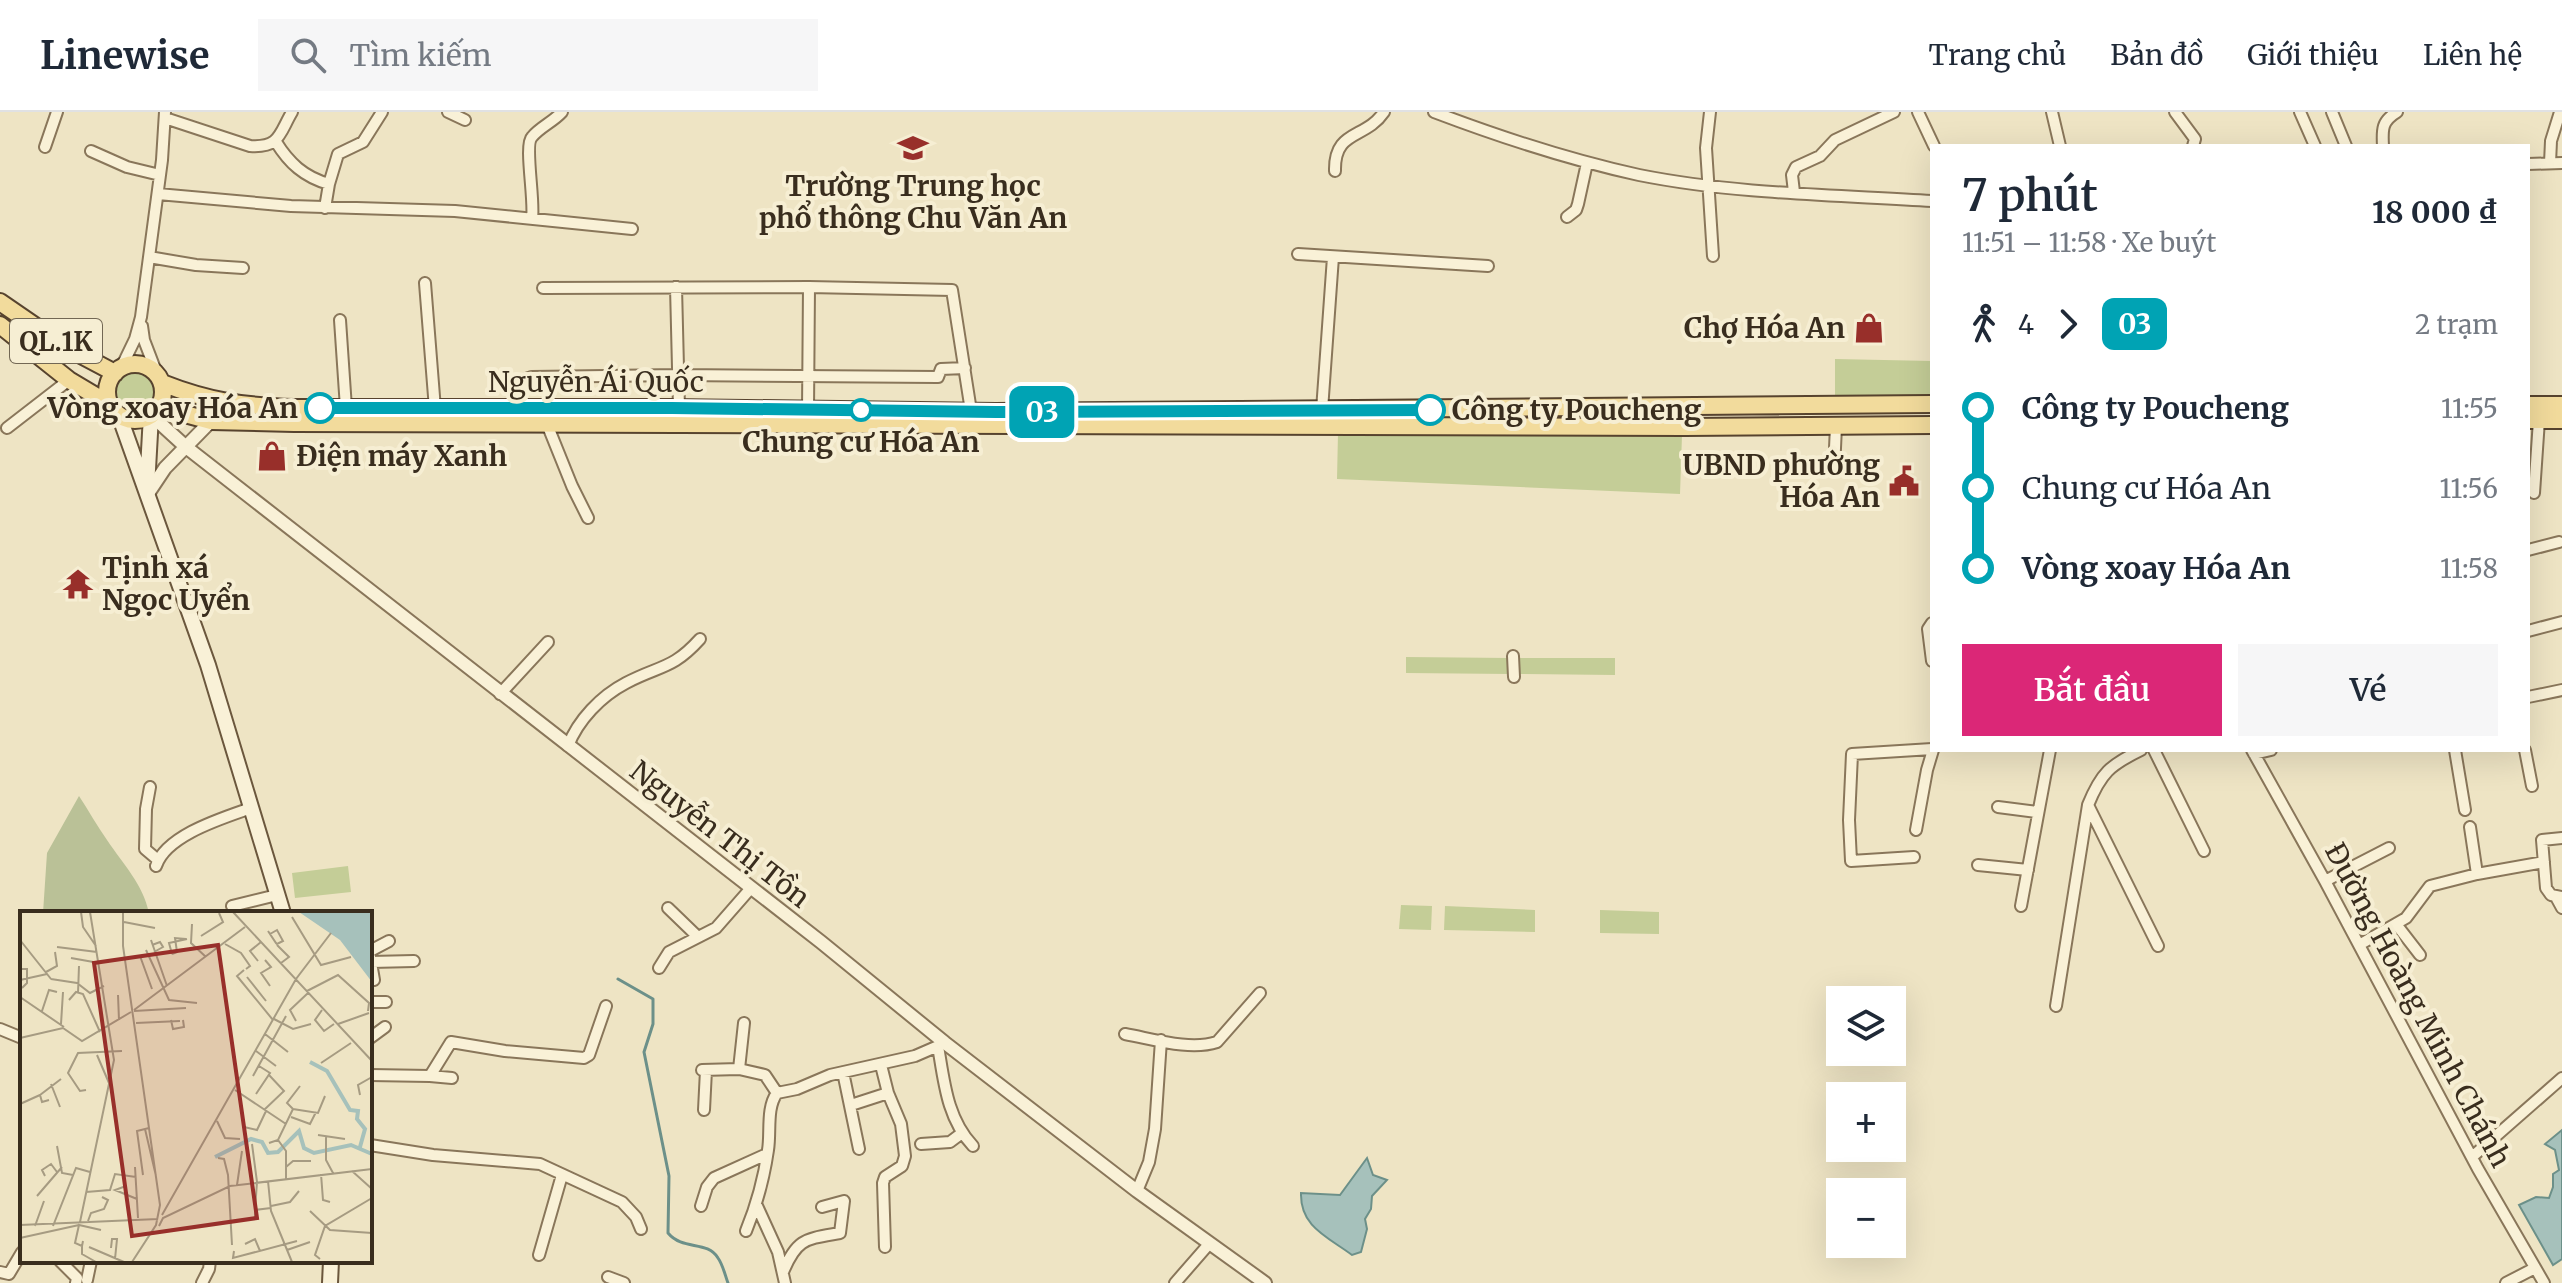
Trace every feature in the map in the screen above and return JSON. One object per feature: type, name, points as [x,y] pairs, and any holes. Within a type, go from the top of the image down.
[{"type":"main road","name":"QL.1K","points":[[0,302],[64,346],[118,371]]},
{"type":"main road","name":"QL.1K","points":[[0,325],[69,380],[115,410]]},
{"type":"main road","points":[[147,495],[155,411],[163,391],[159,378],[140,364],[118,371],[108,385],[115,410],[208,665],[282,911]]},
{"type":"main road","name":"Nguyễn Ái Quốc","points":[[159,378],[199,397],[241,406],[435,409],[547,424],[1322,418]]},
{"type":"main road","points":[[1322,418],[1930,404]]},
{"type":"main road","points":[[2530,405],[2562,405]]},
{"type":"main road","name":"Nguyễn Ái Quốc","points":[[155,411],[211,421],[489,416],[519,408],[679,408],[1930,425]]},
{"type":"main road","points":[[115,410],[129,419],[141,420],[155,411]]},
{"type":"main road","points":[[2533,420],[2562,420]]},
{"type":"main road","points":[[330,1283],[331,1263]]},
{"type":"street","points":[[45,147],[57,112]]},
{"type":"street","points":[[118,371],[135,339],[141,317],[165,115],[250,146],[264,147],[276,142],[292,112]]},
{"type":"street","points":[[325,208],[338,154],[363,142],[382,112]]},
{"type":"street","points":[[448,112],[465,120]]},
{"type":"street","points":[[532,219],[534,191],[528,143],[532,136],[562,112]]},
{"type":"street","points":[[1335,171],[1337,148],[1351,136],[1371,127],[1384,112]]},
{"type":"street","points":[[1710,112],[1706,148],[1713,256]]},
{"type":"street","points":[[1794,192],[1792,175],[1796,167],[1820,156],[1835,140],[1894,112]]},
{"type":"street","points":[[1918,112],[1933,144]]},
{"type":"street","points":[[2052,112],[2060,144]]},
{"type":"street","points":[[2175,112],[2195,139],[2194,144]]},
{"type":"street","points":[[2300,112],[2314,144]]},
{"type":"street","points":[[2332,112],[2345,144]]},
{"type":"street","points":[[2383,144],[2383,124],[2397,112]]},
{"type":"street","points":[[2530,164],[2556,163],[2551,141],[2560,112]]},
{"type":"street","points":[[1438,113],[1587,163],[1641,175],[1710,185],[1930,201]]},
{"type":"street","points":[[276,142],[288,161],[313,179],[329,184]]},
{"type":"street","points":[[91,151],[127,167],[160,175]]},
{"type":"street","points":[[1567,217],[1576,210],[1587,163]]},
{"type":"street","points":[[158,194],[325,208],[455,211],[632,229]]},
{"type":"street","points":[[1298,254],[1488,266]]},
{"type":"street","points":[[149,257],[196,265],[243,268]]},
{"type":"street","points":[[1322,418],[1333,257]]},
{"type":"street","points":[[425,283],[435,409]]},
{"type":"street","points":[[676,287],[679,408]]},
{"type":"street","points":[[808,410],[809,287]]},
{"type":"street","points":[[543,288],[952,290],[971,411]]},
{"type":"street","points":[[141,317],[144,340],[159,378]]},
{"type":"street","points":[[340,320],[346,408]]},
{"type":"street","points":[[519,408],[520,384],[529,378],[678,375],[938,377],[941,369],[965,368]]},
{"type":"street","points":[[7,428],[69,380]]},
{"type":"street","name":"Nguyễn Thị Tồn","points":[[155,411],[186,447],[751,888],[941,1044],[1260,1281]]},
{"type":"street","points":[[2533,420],[2534,493]]},
{"type":"street","points":[[147,495],[165,468],[211,421]]},
{"type":"street","points":[[547,424],[588,518]]},
{"type":"street","points":[[1834,470],[1836,426]]},
{"type":"street","points":[[2530,549],[2559,542]]},
{"type":"street","points":[[2530,630],[2562,622]]},
{"type":"street","points":[[568,746],[578,724],[615,690],[669,666],[700,639]]},
{"type":"street","points":[[500,694],[548,642]]},
{"type":"street","points":[[1513,656],[1514,677]]},
{"type":"street","points":[[2530,697],[2562,690]]},
{"type":"street","points":[[1914,857],[1851,861],[1852,754],[1930,750]]},
{"type":"street","points":[[1916,830],[1933,752]]},
{"type":"street","points":[[2021,906],[2050,752]]},
{"type":"street","points":[[2056,1006],[2088,805],[2099,779],[2120,760],[2137,752]]},
{"type":"street","points":[[2155,752],[2204,851]]},
{"type":"street","name":"Đường Hoàng Minh Chánh","points":[[2253,752],[2472,1157],[2544,1283]]},
{"type":"street","points":[[2455,752],[2465,810]]},
{"type":"street","points":[[2525,752],[2532,786]]},
{"type":"street","points":[[150,787],[145,849],[157,863],[174,843],[212,822],[251,808]]},
{"type":"street","points":[[2088,805],[2158,946]]},
{"type":"street","points":[[1998,807],[2037,812]]},
{"type":"street","points":[[2470,827],[2477,874]]},
{"type":"street","points":[[2562,838],[2542,840],[2546,888],[2559,897],[2562,908]]},
{"type":"street","points":[[2325,881],[2389,848]]},
{"type":"street","points":[[2359,945],[2411,913],[2430,886],[2544,862]]},
{"type":"street","points":[[1978,865],[2028,870]]},
{"type":"street","points":[[659,968],[669,952],[716,928],[751,888]]},
{"type":"street","points":[[232,906],[277,895]]},
{"type":"street","points":[[668,908],[697,936]]},
{"type":"street","points":[[2396,924],[2420,955]]},
{"type":"street","points":[[372,950],[389,941]]},
{"type":"street","points":[[372,960],[414,961]]},
{"type":"street","points":[[372,970],[374,980]]},
{"type":"street","points":[[1125,1034],[1206,1045],[1217,1042],[1260,993]]},
{"type":"street","points":[[372,1002],[386,1002]]},
{"type":"street","points":[[430,1076],[451,1042],[505,1051],[584,1058],[589,1055],[606,1006]]},
{"type":"street","points":[[739,1069],[744,1023]]},
{"type":"street","points":[[372,1037],[385,1027]]},
{"type":"street","points":[[0,1029],[20,1037]]},
{"type":"street","points":[[1137,1191],[1149,1162],[1155,1129],[1161,1040]]},
{"type":"street","points":[[777,1093],[843,1072],[915,1056],[941,1044],[946,1093],[962,1133],[973,1146]]},
{"type":"street","points":[[881,1065],[901,1124],[905,1156],[902,1166],[885,1177],[883,1183],[885,1247]]},
{"type":"street","points":[[704,1110],[704,1070],[739,1069],[765,1075],[777,1093]]},
{"type":"street","points":[[843,1072],[859,1149]]},
{"type":"street","points":[[372,1075],[452,1078]]},
{"type":"street","points":[[2472,1157],[2562,1078]]},
{"type":"street","points":[[746,1231],[757,1206],[767,1154],[771,1105],[777,1093]]},
{"type":"street","points":[[851,1105],[888,1093]]},
{"type":"street","points":[[921,1144],[950,1142],[962,1133]]},
{"type":"street","points":[[372,1145],[433,1155],[540,1164],[622,1202],[636,1217],[641,1229]]},
{"type":"street","points":[[701,1206],[707,1187],[714,1178],[767,1154]]},
{"type":"street","points":[[539,1255],[562,1175]]},
{"type":"street","points":[[784,1278],[795,1247],[806,1241],[840,1233],[844,1201],[822,1207]]},
{"type":"street","points":[[757,1206],[778,1252],[784,1278]]},
{"type":"street","points":[[1175,1283],[1209,1244]]},
{"type":"street","points":[[0,1272],[9,1274],[20,1255]]},
{"type":"street","points":[[62,1263],[83,1281]]},
{"type":"street","points":[[202,1283],[209,1263]]},
{"type":"street","points":[[2506,1283],[2535,1268]]},
{"type":"street","points":[[608,1277],[624,1283]]},
{"type":"green space","points":[[1835,359],[1930,361],[1930,398],[1835,398]]},
{"type":"green space","points":[[135,370],[150,377],[157,392],[150,407],[135,414],[120,407],[113,392],[120,377]]},
{"type":"green space","points":[[1338,433],[1682,435],[1680,494],[1337,479]]},
{"type":"green space","points":[[1406,657],[1510,658],[1510,674],[1406,673]]},
{"type":"green space","points":[[1517,658],[1615,658],[1615,675],[1517,674]]},
{"type":"green space","points":[[79,796],[137,883],[148,911],[43,911],[47,853]]},
{"type":"green space","points":[[348,866],[351,892],[295,898],[292,873]]},
{"type":"green space","points":[[1401,905],[1432,906],[1431,930],[1399,929]]},
{"type":"green space","points":[[1445,906],[1535,910],[1535,932],[1444,930]]},
{"type":"green space","points":[[1600,910],[1659,912],[1659,934],[1600,933]]},
{"type":"water","points":[[2562,1130],[2562,1259],[2553,1265],[2519,1205],[2536,1197],[2549,1198],[2553,1174],[2559,1170],[2555,1150],[2545,1144]]},
{"type":"water","points":[[1367,1158],[1373,1175],[1387,1180],[1372,1196],[1371,1209],[1365,1219],[1367,1229],[1361,1252],[1352,1255],[1310,1223],[1302,1205],[1301,1193],[1340,1195]]},
{"type":"waterway","points":[[618,979],[653,999],[653,1024],[644,1052],[669,1176],[668,1233],[681,1242],[713,1252],[728,1283]]},
{"type":"bus line","name":"03","points":[[320,408],[996,412],[1430,410]]},
{"type":"place","name":"Trường Trung học phổ thông Chu Văn An","points":[[913,148]]},
{"type":"place","name":"Chợ Hóa An","points":[[1869,328]]},
{"type":"place","name":"Vòng xoay Hóa An","points":[[320,408]]},
{"type":"place","name":"Chung cư Hóa An","points":[[861,410]]},
{"type":"place","name":"Công ty Poucheng","points":[[1430,410]]},
{"type":"place","name":"Điện máy Xanh","points":[[272,456]]},
{"type":"place","name":"UBND phường Hóa An","points":[[1904,481]]},
{"type":"place","name":"Tịnh xá Ngọc Uyển","points":[[78,584]]}]
